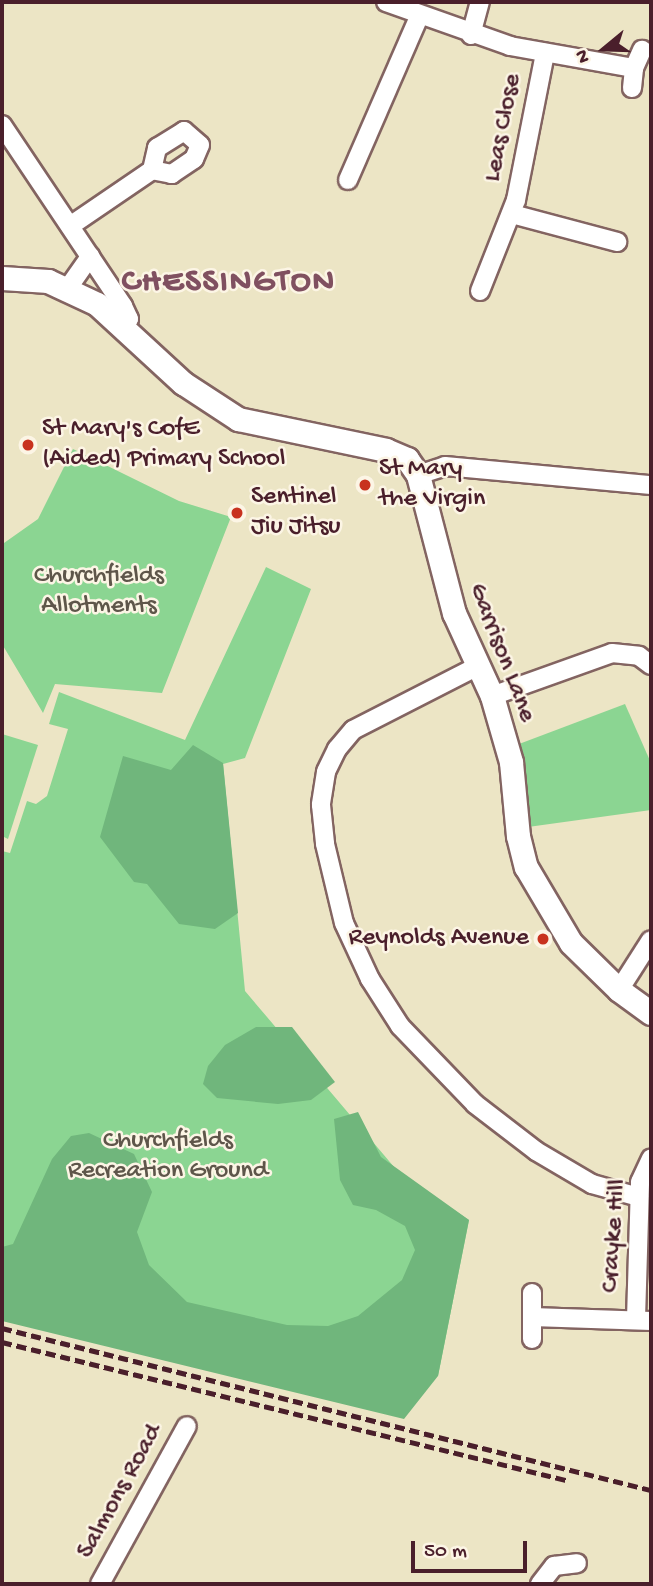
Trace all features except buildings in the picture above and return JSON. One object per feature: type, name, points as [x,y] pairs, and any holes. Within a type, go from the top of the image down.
[{"type":"street","points":[[386,2],[471,35],[545,53],[634,68]]},
{"type":"street","points":[[471,35],[480,2]]},
{"type":"street","points":[[348,180],[419,17]]},
{"type":"street","points":[[632,88],[634,68],[642,50]]},
{"type":"street","name":"Leas Close","points":[[480,290],[512,214],[545,53]]},
{"type":"street","points":[[2,125],[128,313],[123,328]]},
{"type":"street","points":[[70,226],[152,170]]},
{"type":"street","name":"Leas Close","points":[[512,214],[598,228],[617,242]]},
{"type":"street","points":[[68,288],[90,256]]},
{"type":"street","points":[[2,278],[38,279],[68,288],[97,304],[221,411],[259,426],[397,453],[418,475],[444,466],[651,485]]},
{"type":"street","name":"Garrison Lane","points":[[418,475],[442,579],[492,696],[512,762],[518,836],[526,867],[571,943],[619,990],[651,1013]]},
{"type":"street","points":[[492,696],[612,653],[639,656],[651,664]]},
{"type":"street","points":[[478,666],[353,730],[337,749],[326,772],[321,805],[325,844],[344,923],[370,979],[400,1026],[428,1061],[475,1104],[536,1151],[592,1184],[639,1197]]},
{"type":"street","points":[[619,990],[651,940]]},
{"type":"street","name":"Crayke Hill","points":[[644,1320],[639,1197],[640,1182],[651,1158]]},
{"type":"street","points":[[531,1339],[532,1293]]},
{"type":"street","points":[[531,1317],[644,1320]]},
{"type":"street","name":"Salmons Road","points":[[100,1584],[187,1426]]},
{"type":"street","points":[[540,1584],[554,1566],[578,1563]]},
{"type":"green space","name":"Churchfields Allotments","points":[[73,449],[179,501],[231,517],[162,693],[55,684],[43,713],[2,644],[2,549],[4,543],[38,519]]},
{"type":"green space","name":"Churchfields Recreation Ground","points":[[266,567],[311,589],[245,758],[223,764],[245,991],[400,1174],[469,1220],[438,1376],[2,1286],[2,851],[10,853],[27,801],[36,804],[47,796],[68,729],[49,724],[59,692],[185,740]]},
{"type":"green space","points":[[625,704],[651,763],[651,810],[528,827],[519,744]]},
{"type":"green space","points":[[2,734],[38,745],[8,839],[2,836]]},
{"type":"green space","points":[[193,745],[223,763],[238,913],[215,929],[179,924],[147,884],[134,882],[100,837],[123,756],[171,770]]},
{"type":"green space","points":[[256,1027],[292,1027],[335,1082],[311,1100],[278,1104],[217,1098],[203,1084],[208,1066],[225,1045]]},
{"type":"green space","points":[[358,1112],[381,1157],[469,1220],[438,1376],[404,1419],[2,1321],[2,1247],[13,1244],[52,1159],[71,1136],[89,1133],[134,1154],[152,1192],[137,1232],[149,1265],[187,1302],[287,1325],[328,1326],[358,1316],[402,1280],[415,1250],[405,1226],[376,1210],[353,1205],[340,1180],[334,1119]]},
{"type":"railway","points":[[2,1328],[651,1490]]},
{"type":"railway","points":[[2,1342],[566,1480]]},
{"type":"place","name":"St Mary's CofE (Aided) Primary School","points":[[28,445]]},
{"type":"place","name":"St Mary the Virgin","points":[[365,485]]},
{"type":"place","name":"Sentinel Jiu Jitsu","points":[[237,513]]},
{"type":"place","name":"Reynolds Avenue","points":[[543,939]]},
{"type":"district","name":"CHESSINGTON","points":[[229,284]]}]
